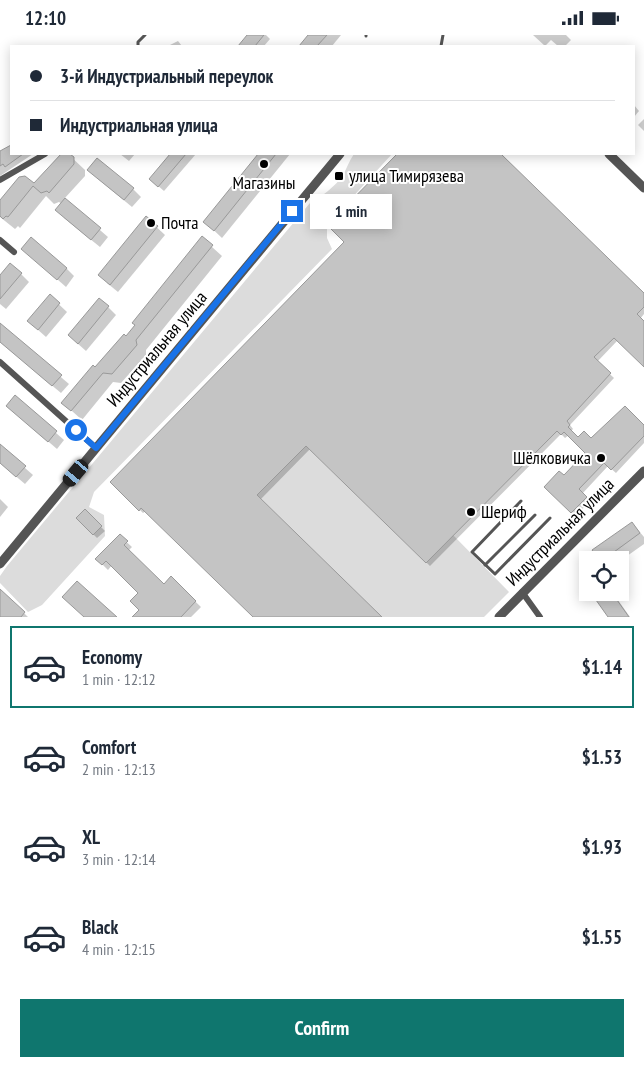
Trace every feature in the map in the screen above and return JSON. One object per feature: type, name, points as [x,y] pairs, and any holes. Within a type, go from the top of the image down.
[{"type":"street","points":[[0,180],[43,155]]},
{"type":"street","name":"Индустриальная улица","points":[[0,564],[339,155]]},
{"type":"street","points":[[611,155],[644,188]]},
{"type":"street","points":[[0,240],[14,252]]},
{"type":"street","points":[[0,363],[96,448]]},
{"type":"street","name":"Индустриальная улица","points":[[499,617],[644,471]]},
{"type":"street","points":[[522,592],[540,617]]},
{"type":"lane","points":[[138,45],[138,42],[145,35]]},
{"type":"lane","points":[[521,501],[472,552],[495,574],[550,518]]},
{"type":"lane","points":[[485,565],[535,515]]},
{"type":"shaded area","points":[[353,155],[391,155],[327,225],[327,238],[332,249],[94,492],[89,507],[104,515],[105,536],[42,605],[28,612],[0,583],[0,576],[7,566],[310,203],[328,191],[340,179]]},
{"type":"shaded area","points":[[306,446],[426,563],[453,535],[509,592],[484,617],[382,617],[257,495]]},
{"type":"building","points":[[247,35],[264,35],[256,45],[239,45]]},
{"type":"building","points":[[308,35],[327,35],[318,45],[300,45]]},
{"type":"building","points":[[10,146],[10,155],[22,155],[5,167],[3,164],[0,166],[0,151]]},
{"type":"building","points":[[60,155],[71,155],[74,157],[74,164],[49,193],[47,191],[41,193],[33,186],[8,217],[6,216],[3,219],[0,216],[0,200],[19,177],[25,176],[34,183]]},
{"type":"building","points":[[169,155],[185,155],[158,187],[149,179]]},
{"type":"building","points":[[257,155],[275,155],[214,231],[203,222]]},
{"type":"building","points":[[396,155],[502,155],[644,293],[644,307],[637,314],[644,321],[644,367],[614,338],[594,357],[611,373],[567,421],[570,425],[568,427],[578,437],[584,431],[591,438],[625,406],[644,425],[644,436],[611,470],[604,463],[579,489],[587,497],[571,513],[544,487],[559,471],[564,475],[585,453],[564,432],[561,435],[557,431],[426,563],[306,446],[257,495],[382,617],[253,617],[141,508],[139,511],[110,482],[344,242],[327,225]]},
{"type":"building","points":[[97,158],[134,188],[124,200],[87,170]]},
{"type":"building","points":[[65,198],[101,228],[91,240],[55,210]]},
{"type":"building","points":[[146,216],[158,226],[110,285],[98,275]]},
{"type":"building","points":[[202,236],[213,245],[136,340],[137,345],[112,374],[103,373],[71,411],[61,403],[93,365],[95,367],[124,334],[126,336],[135,325],[132,323]]},
{"type":"building","points":[[31,237],[67,268],[57,280],[21,249]]},
{"type":"building","points":[[10,263],[22,273],[0,299],[0,275]]},
{"type":"building","points":[[50,294],[60,303],[38,330],[27,321]]},
{"type":"building","points":[[99,298],[109,306],[78,344],[68,335]]},
{"type":"building","points":[[0,323],[62,375],[52,386],[0,342]]},
{"type":"building","points":[[15,395],[57,431],[48,442],[6,406]]},
{"type":"building","points":[[0,444],[26,466],[16,477],[0,463]]},
{"type":"building","points":[[85,509],[102,526],[93,535],[76,518]]},
{"type":"building","points":[[632,522],[640,533],[615,551],[592,550]]},
{"type":"building","points":[[120,534],[128,541],[124,545],[164,584],[171,576],[196,601],[181,617],[132,617],[139,610],[130,601],[138,593],[106,561],[102,565],[95,559]]},
{"type":"building","points":[[77,581],[117,617],[84,617],[62,597]]},
{"type":"building","points":[[0,589],[25,612],[21,617],[0,617]]},
{"type":"building","points":[[597,601],[618,601],[629,617],[608,617]]},
{"type":"place","name":"Магазины","points":[[264,164]]},
{"type":"place","name":"улица Тимирязева","points":[[339,176]]},
{"type":"place","name":"Почта","points":[[151,223]]},
{"type":"place","name":"Шёлковичка","points":[[601,458]]},
{"type":"place","name":"Шериф","points":[[471,512]]},
{"type":"route","points":[[76,430],[96,448],[292,211]]}]
